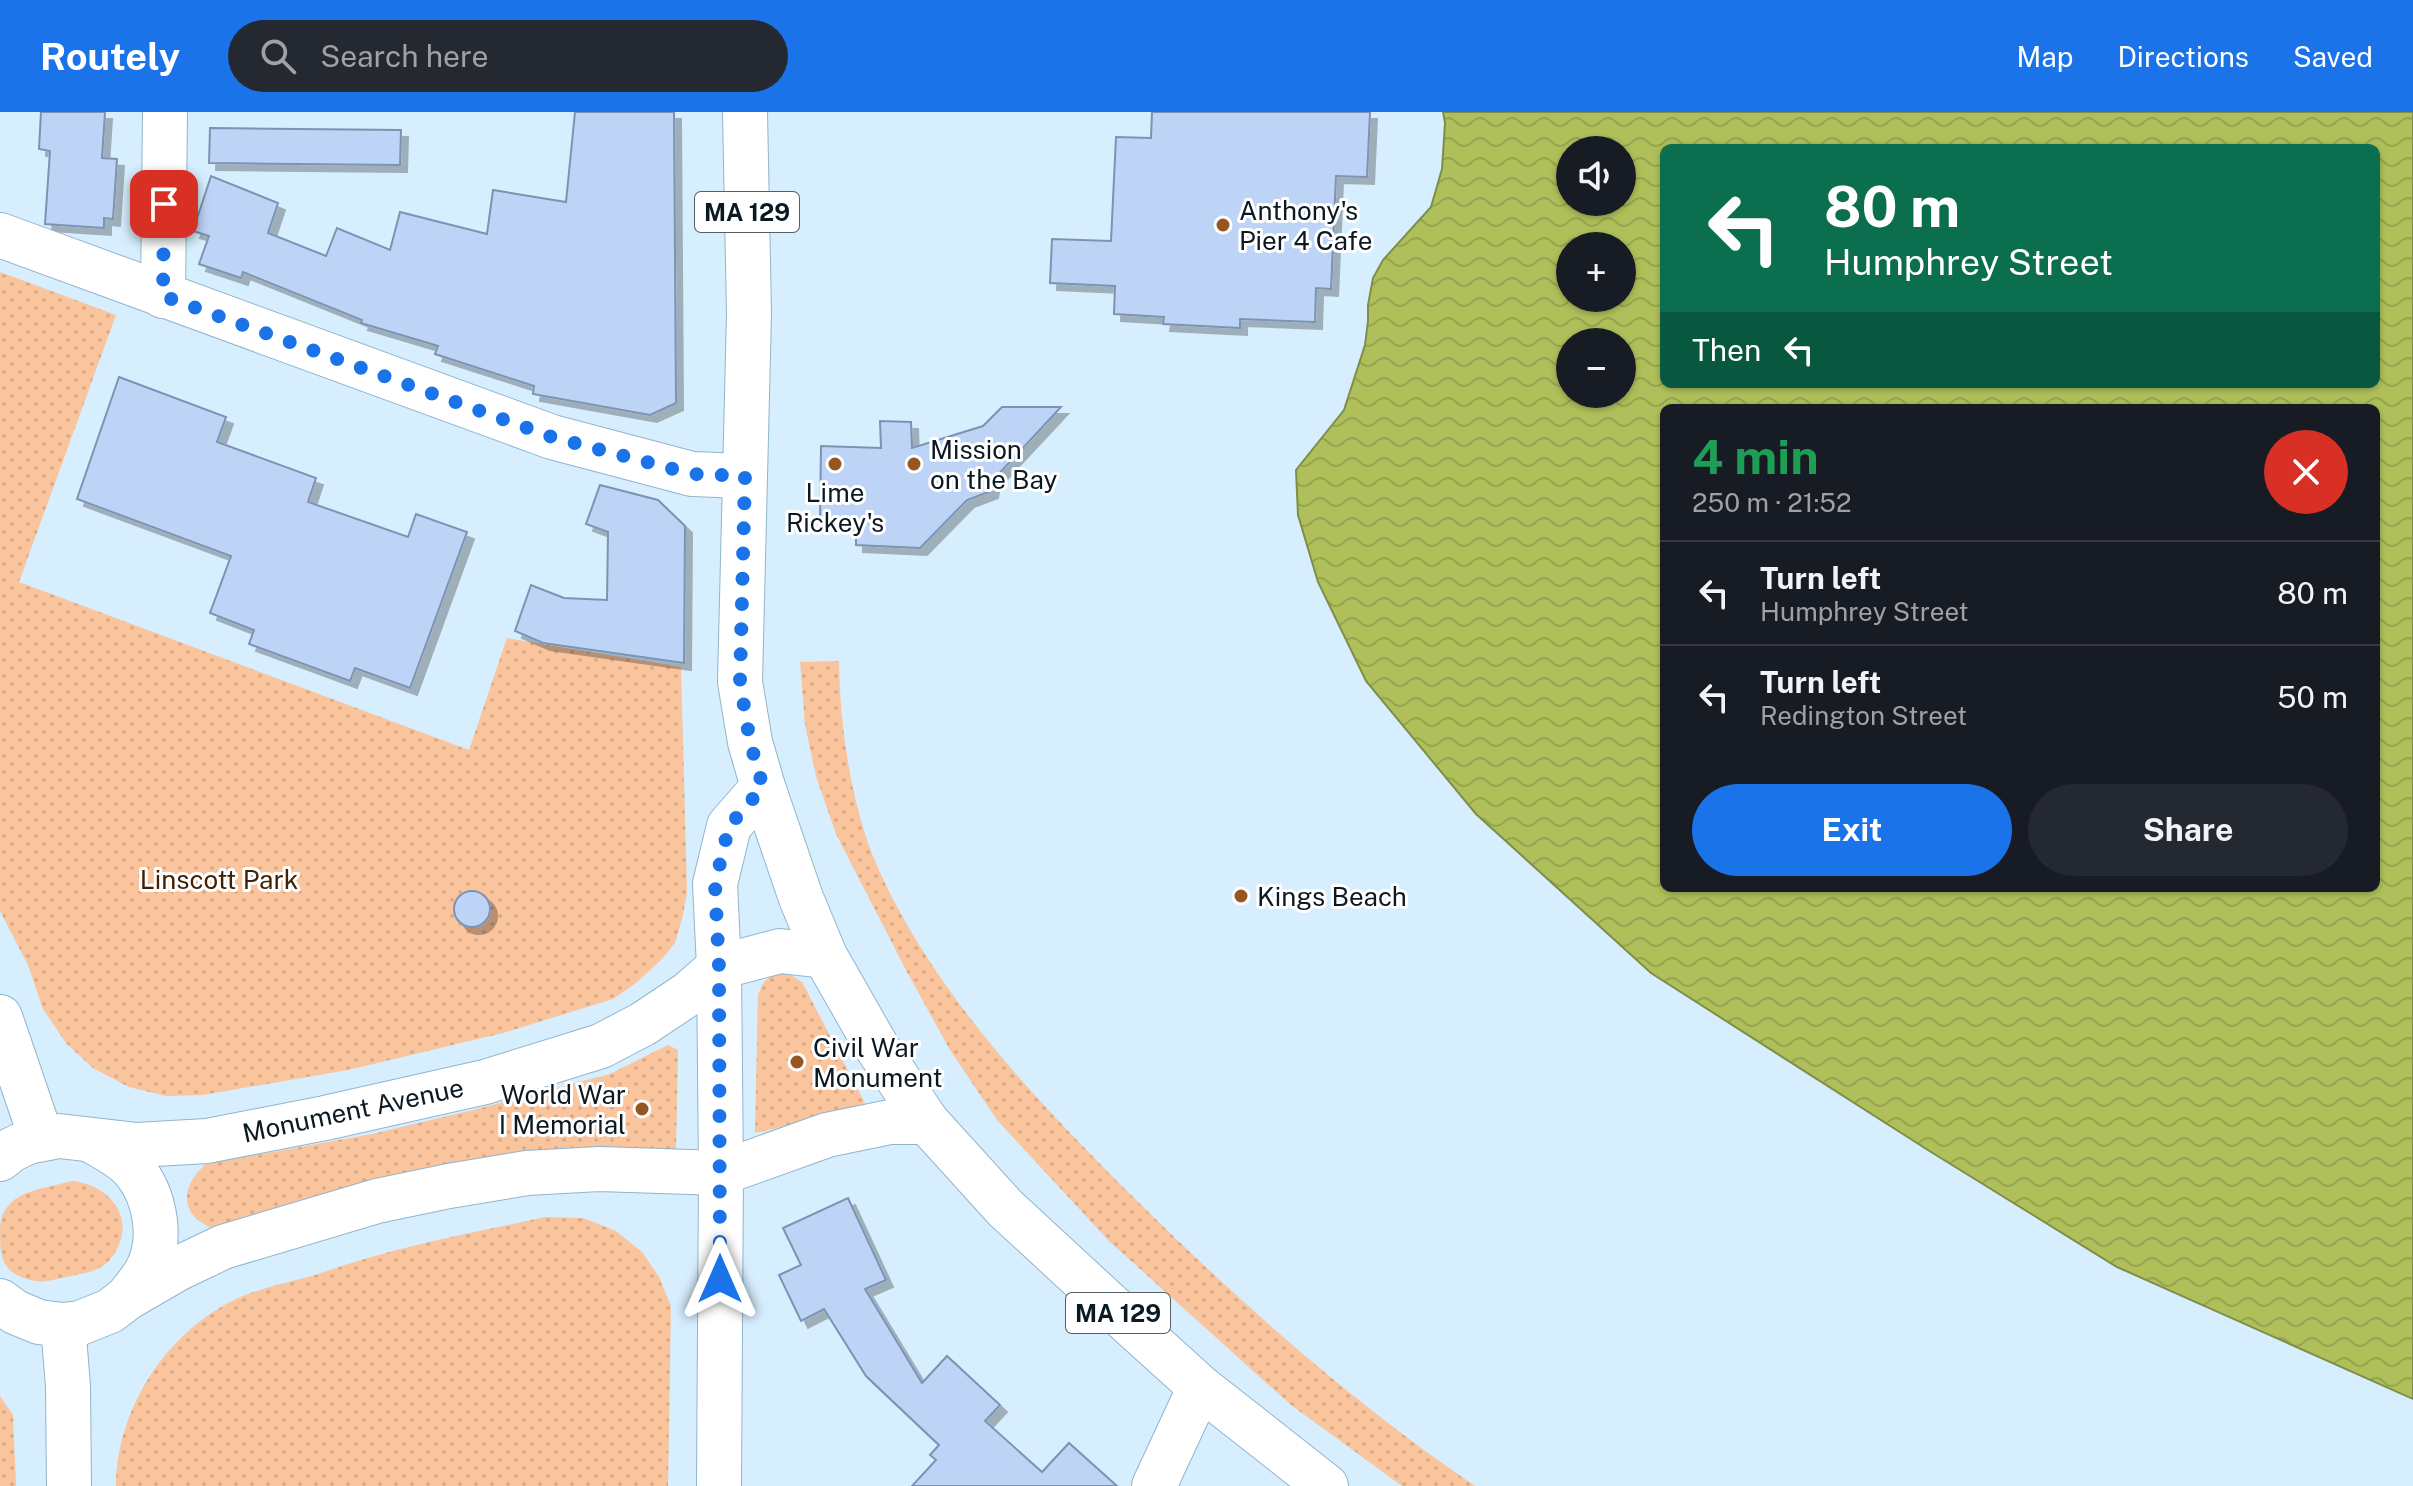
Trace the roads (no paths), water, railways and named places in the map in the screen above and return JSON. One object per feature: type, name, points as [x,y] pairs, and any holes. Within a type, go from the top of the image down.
[{"type":"street","points":[[163,296],[165,112]]},
{"type":"street","name":"MA 129","points":[[745,112],[749,313],[740,682],[750,742],[763,787],[801,898],[825,956],[878,1049],[927,1122],[1005,1208],[1200,1387],[1326,1486]]},
{"type":"street","points":[[0,235],[552,437],[692,474],[745,476]]},
{"type":"street","points":[[719,1486],[721,1173],[715,884],[729,826],[763,787]]},
{"type":"street","name":"Monument Avenue","points":[[0,1159],[11,1150],[41,1137],[59,1136],[137,1145],[207,1141],[485,1082],[601,1046],[643,1024],[688,994],[719,967],[780,951],[825,956]]},
{"type":"street","points":[[0,1017],[41,1137]]},
{"type":"street","points":[[1,1303],[39,1322],[63,1325],[97,1317],[177,1269],[223,1247],[377,1201],[527,1173],[599,1169],[721,1173],[827,1135],[890,1122],[927,1122]]},
{"type":"street","points":[[92,1141],[120,1157],[133,1169],[146,1189],[153,1209],[155,1229],[150,1262],[127,1298]]},
{"type":"street","points":[[63,1325],[68,1386],[69,1486]]},
{"type":"street","points":[[1154,1486],[1200,1387]]},
{"type":"water","points":[[1443,112],[2413,112],[2413,1399],[2117,1267],[1651,973],[1476,814],[1366,681],[1318,582],[1298,515],[1296,470],[1344,410],[1365,345],[1373,278],[1383,260],[1431,207],[1442,169]]},
{"type":"place","name":"Anthony's Pier 4 Cafe","points":[[1223,225]]},
{"type":"place","name":"Lime Rickey's","points":[[835,464]]},
{"type":"place","name":"Mission on the Bay","points":[[914,464]]},
{"type":"place","name":"Kings Beach","points":[[1241,896]]},
{"type":"place","name":"Civil War Monument","points":[[797,1062]]},
{"type":"place","name":"World War I Memorial","points":[[642,1109]]},
{"type":"park label","name":"Linscott Park","points":[[219,879]]}]
